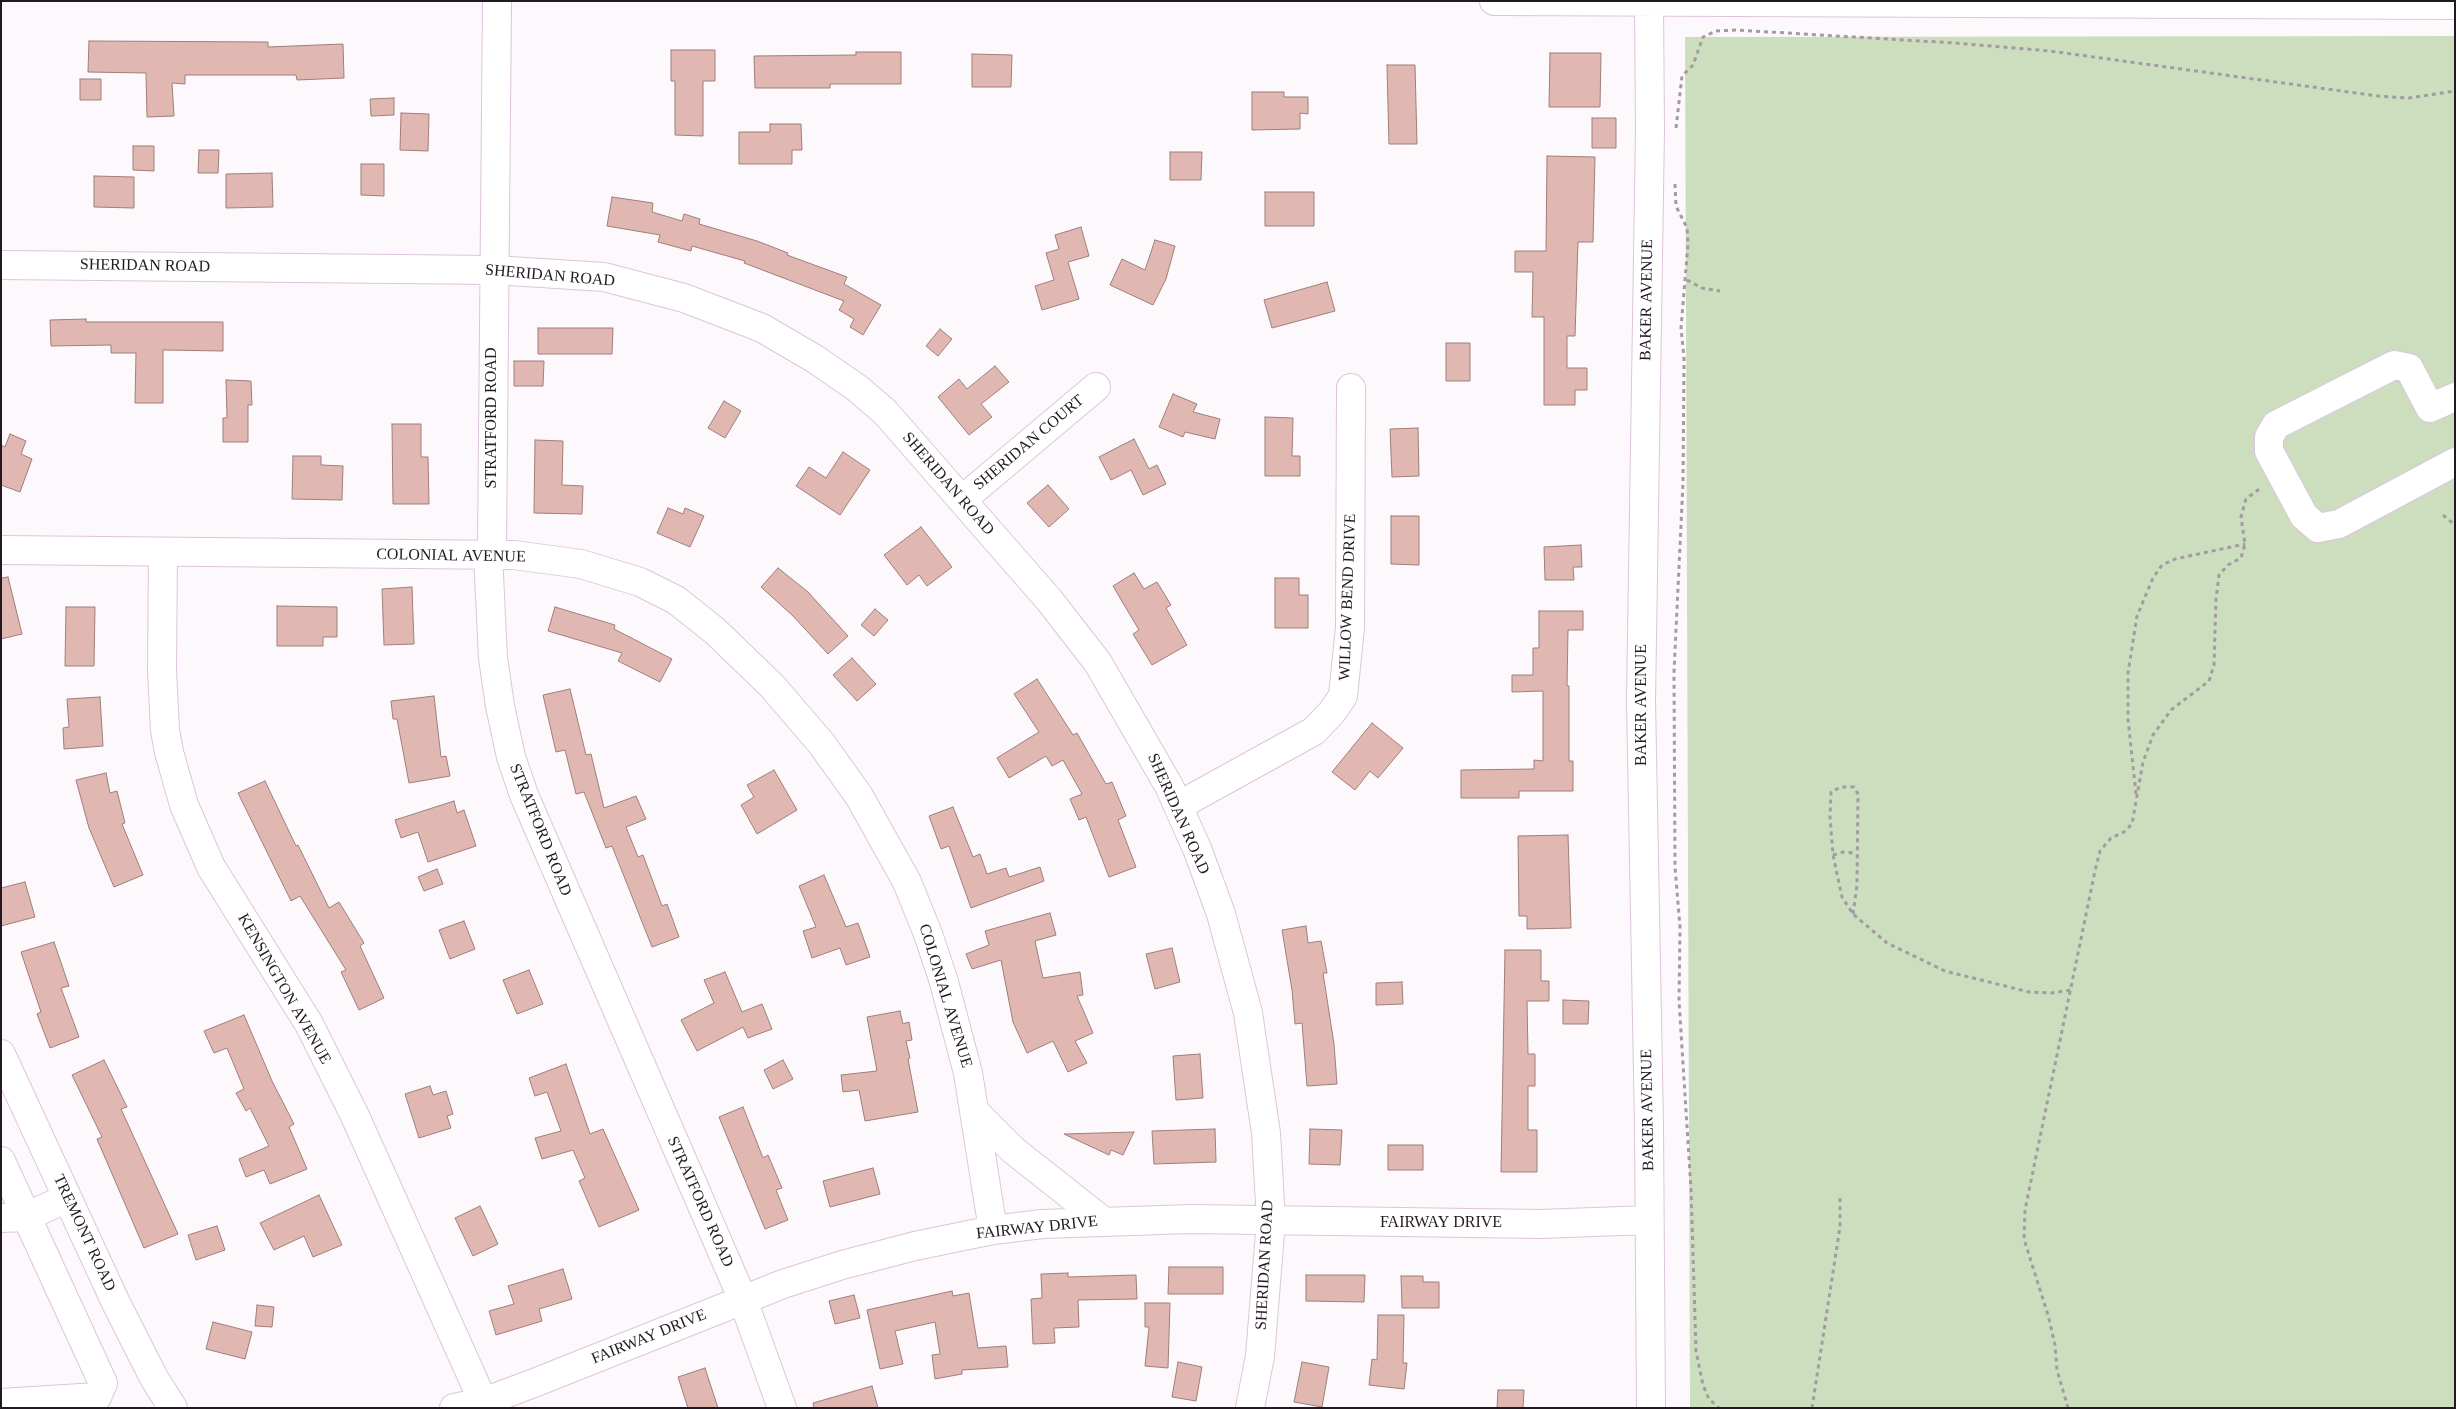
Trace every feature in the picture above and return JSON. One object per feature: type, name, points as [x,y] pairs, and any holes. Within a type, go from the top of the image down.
[{"type":"street","name":"STRATFORD ROAD","points":[[497,1],[492,547],[488,554],[493,658],[500,706],[511,757],[524,795],[743,1300],[782,1408]]},
{"type":"street","points":[[1494,1],[1648,3],[2455,4]]},
{"type":"street","name":"BAKER AVENUE","points":[[1648,3],[1650,130],[1642,700],[1651,1408]]},
{"type":"street","name":"SHERIDAN ROAD","points":[[1,264],[494,270],[604,278],[684,298],[762,328],[815,359],[857,388],[884,412],[963,499],[1050,601],[1098,663],[1135,724],[1178,806],[1221,914],[1248,1013],[1266,1133],[1271,1221],[1260,1356],[1250,1408]]},
{"type":"street","points":[[2455,397],[2430,408],[2409,368],[2394,365],[2276,425],[2269,437],[2269,450],[2280,472],[2304,516],[2318,528],[2339,524],[2455,462]]},
{"type":"street","name":"SHERIDAN COURT","points":[[963,499],[1096,387]]},
{"type":"street","name":"WILLOW BEND DRIVE","points":[[1178,806],[1314,731],[1332,712],[1343,696],[1350,628],[1351,388]]},
{"type":"street","name":"COLONIAL AVENUE","points":[[1,550],[514,555],[581,564],[640,582],[676,600],[715,631],[772,686],[821,743],[859,796],[907,882],[928,934],[944,982],[968,1073],[993,1230]]},
{"type":"street","name":"KENSINGTON AVENUE","points":[[163,552],[162,670],[165,730],[169,752],[184,805],[211,867],[309,1024],[351,1107],[485,1405]]},
{"type":"street","name":"TREMONT ROAD","points":[[1,1054],[8,1088],[67,1198],[154,1378],[173,1408]]},
{"type":"street","points":[[975,1112],[1013,1150],[1103,1220]]},
{"type":"street","points":[[1,1161],[14,1218],[104,1383],[97,1397],[1,1403]]},
{"type":"street","points":[[14,1218],[67,1198]]},
{"type":"street","name":"FAIRWAY DRIVE","points":[[454,1408],[485,1405],[743,1300],[842,1265],[915,1246],[993,1230],[1042,1224],[1103,1220],[1190,1219],[1540,1224],[1649,1220]]},
{"type":"path","points":[[1676,131],[1682,76],[1693,65],[1703,37],[1716,31],[1736,30],[1955,43],[2050,52],[2378,96],[2410,98],[2455,91]]},
{"type":"path","points":[[1675,178],[1676,206],[1687,228],[1687,280],[1681,328],[1684,358],[1683,483],[1674,681],[1674,867],[1681,935],[1679,1001],[1691,1189],[1696,1351],[1702,1386],[1709,1399],[1719,1408]]},
{"type":"path","points":[[1687,280],[1702,288],[1720,291]]},
{"type":"path","points":[[2068,1408],[2057,1370],[2055,1345],[2048,1315],[2024,1239],[2025,1210],[2100,851],[2111,838],[2124,832],[2132,824],[2143,762],[2153,735],[2171,710],[2209,682],[2214,665],[2216,599],[2219,575],[2228,565],[2241,558],[2245,544],[2241,516],[2246,500],[2280,472]]},
{"type":"path","points":[[2443,515],[2455,525]]},
{"type":"path","points":[[2137,796],[2128,719],[2128,673],[2137,616],[2153,578],[2162,565],[2175,559],[2245,544]]},
{"type":"path","points":[[1853,914],[1857,885],[1858,794],[1854,787],[1840,787],[1831,792],[1830,817],[1833,856],[1842,897],[1853,914],[1887,943],[1945,971],[2029,992],[2051,993],[2071,990]]},
{"type":"path","points":[[1833,856],[1843,852],[1856,853]]},
{"type":"path","points":[[1812,1408],[1840,1227],[1840,1194]]},
{"type":"green space","points":[[2455,36],[2455,1408],[1690,1408],[1685,37]]},
{"type":"building","points":[[89,41],[268,42],[268,47],[343,44],[344,78],[297,80],[296,75],[185,75],[185,84],[172,83],[174,116],[147,117],[146,73],[88,72]]},
{"type":"building","points":[[671,50],[715,50],[715,81],[703,81],[703,136],[675,135],[675,81],[671,81]]},
{"type":"building","points":[[856,52],[901,52],[901,84],[830,84],[830,88],[755,88],[754,56],[856,55]]},
{"type":"building","points":[[1550,53],[1601,53],[1600,107],[1549,107]]},
{"type":"building","points":[[972,54],[1012,55],[1011,87],[972,87]]},
{"type":"building","points":[[1387,65],[1415,65],[1417,144],[1389,144]]},
{"type":"building","points":[[80,79],[101,79],[101,100],[80,100]]},
{"type":"building","points":[[1252,92],[1284,92],[1284,97],[1308,97],[1308,114],[1300,113],[1300,129],[1252,130]]},
{"type":"building","points":[[394,98],[394,115],[371,116],[370,99]]},
{"type":"building","points":[[401,113],[429,114],[428,151],[400,150]]},
{"type":"building","points":[[1592,118],[1616,118],[1616,148],[1592,148]]},
{"type":"building","points":[[770,124],[801,124],[802,150],[792,150],[792,164],[739,164],[739,132],[770,132]]},
{"type":"building","points":[[133,146],[154,146],[154,171],[133,170]]},
{"type":"building","points":[[199,150],[219,150],[218,173],[198,173]]},
{"type":"building","points":[[1170,152],[1202,152],[1201,180],[1170,180]]},
{"type":"building","points":[[1547,156],[1595,157],[1593,242],[1578,242],[1575,336],[1567,336],[1567,368],[1587,368],[1587,390],[1575,390],[1575,405],[1544,405],[1544,317],[1532,317],[1533,272],[1515,272],[1515,251],[1546,251]]},
{"type":"building","points":[[361,164],[384,164],[384,196],[361,195]]},
{"type":"building","points":[[272,173],[273,207],[226,208],[226,174]]},
{"type":"building","points":[[94,176],[134,177],[134,208],[94,207]]},
{"type":"building","points":[[1265,192],[1314,192],[1314,226],[1265,226]]},
{"type":"building","points":[[612,197],[653,203],[652,212],[682,221],[684,214],[700,219],[699,224],[757,241],[788,253],[787,255],[847,277],[844,284],[881,305],[863,335],[850,327],[854,319],[839,310],[844,301],[744,263],[745,261],[692,246],[691,251],[658,242],[660,235],[607,226]]},
{"type":"building","points":[[1081,227],[1089,256],[1068,262],[1079,299],[1042,310],[1035,286],[1054,280],[1046,253],[1059,249],[1055,235]]},
{"type":"building","points":[[1155,240],[1175,246],[1166,279],[1153,305],[1110,285],[1122,259],[1145,270]]},
{"type":"building","points":[[1327,282],[1335,311],[1272,328],[1264,300]]},
{"type":"building","points":[[86,319],[86,322],[223,322],[223,351],[163,350],[163,403],[135,403],[136,353],[111,353],[111,345],[51,346],[50,320]]},
{"type":"building","points":[[538,328],[613,328],[612,354],[538,354]]},
{"type":"building","points":[[940,329],[952,339],[938,356],[926,346]]},
{"type":"building","points":[[1446,343],[1470,343],[1470,381],[1446,381]]},
{"type":"building","points":[[514,361],[544,361],[543,386],[514,386]]},
{"type":"building","points":[[995,366],[1009,382],[981,404],[992,417],[969,435],[938,397],[959,379],[967,389]]},
{"type":"building","points":[[226,380],[251,381],[252,405],[248,405],[248,442],[223,442],[223,418],[227,418]]},
{"type":"building","points":[[1173,394],[1197,404],[1193,412],[1220,419],[1215,439],[1185,432],[1183,437],[1159,427]]},
{"type":"building","points":[[724,401],[741,411],[725,438],[708,428]]},
{"type":"building","points":[[1265,417],[1293,418],[1292,456],[1300,456],[1300,476],[1265,476]]},
{"type":"building","points":[[392,424],[421,424],[421,457],[428,457],[429,504],[393,504]]},
{"type":"building","points":[[1418,428],[1419,476],[1392,477],[1390,429]]},
{"type":"building","points":[[10,434],[26,441],[21,454],[32,459],[20,492],[1,485],[1,445],[5,447]]},
{"type":"building","points":[[1134,439],[1149,469],[1157,465],[1166,484],[1143,495],[1131,470],[1111,480],[1099,457]]},
{"type":"building","points":[[535,440],[563,441],[562,485],[583,486],[582,514],[534,513]]},
{"type":"building","points":[[843,452],[870,470],[840,515],[796,486],[809,467],[826,478]]},
{"type":"building","points":[[293,456],[321,456],[321,465],[343,466],[342,500],[292,499]]},
{"type":"building","points":[[1048,485],[1069,509],[1049,527],[1027,503]]},
{"type":"building","points":[[668,508],[683,514],[685,508],[704,516],[690,547],[657,533]]},
{"type":"building","points":[[1391,516],[1419,516],[1419,565],[1391,564]]},
{"type":"building","points":[[921,527],[952,567],[927,586],[919,575],[907,585],[884,555]]},
{"type":"building","points":[[1581,545],[1582,567],[1573,567],[1574,580],[1545,580],[1544,547]]},
{"type":"building","points":[[778,568],[808,592],[848,636],[828,654],[793,616],[761,587]]},
{"type":"building","points":[[1134,573],[1144,589],[1157,582],[1171,605],[1166,608],[1187,645],[1152,665],[1133,634],[1139,630],[1113,586]]},
{"type":"building","points":[[8,577],[22,634],[1,639],[1,578]]},
{"type":"building","points":[[1275,578],[1299,578],[1299,595],[1308,595],[1308,628],[1275,628]]},
{"type":"building","points":[[412,587],[414,644],[384,645],[382,589]]},
{"type":"building","points":[[277,606],[337,607],[337,637],[323,637],[323,646],[277,646]]},
{"type":"building","points":[[66,607],[95,607],[94,666],[65,666]]},
{"type":"building","points":[[555,607],[615,625],[614,629],[672,659],[660,682],[618,661],[622,653],[548,631]]},
{"type":"building","points":[[875,609],[888,620],[874,636],[861,625]]},
{"type":"building","points":[[1539,611],[1583,611],[1583,630],[1568,630],[1569,761],[1573,761],[1573,791],[1519,791],[1519,798],[1461,798],[1461,770],[1534,769],[1534,760],[1543,761],[1543,691],[1512,692],[1512,675],[1533,675],[1533,648],[1539,648]]},
{"type":"building","points":[[852,658],[876,684],[857,701],[833,675]]},
{"type":"building","points":[[1037,679],[1073,735],[1077,733],[1106,784],[1112,782],[1126,816],[1118,820],[1136,867],[1109,877],[1086,817],[1079,820],[1070,799],[1082,794],[1063,760],[1052,766],[1046,756],[1009,778],[997,758],[1039,732],[1014,694]]},
{"type":"building","points":[[570,689],[586,755],[591,754],[604,808],[636,796],[646,819],[626,827],[638,857],[643,855],[662,906],[667,904],[679,937],[652,947],[612,846],[606,848],[584,792],[576,794],[565,750],[556,752],[543,695]]},
{"type":"building","points":[[434,696],[441,757],[446,756],[450,776],[409,783],[397,719],[393,719],[391,701]]},
{"type":"building","points":[[100,697],[103,746],[64,749],[63,728],[69,727],[67,699]]},
{"type":"building","points":[[1372,723],[1403,748],[1378,778],[1370,771],[1355,790],[1332,772]]},
{"type":"building","points":[[774,770],[797,810],[757,834],[741,805],[754,797],[747,785]]},
{"type":"building","points":[[106,773],[110,793],[117,791],[125,823],[122,824],[143,875],[114,887],[89,828],[76,780]]},
{"type":"building","points":[[265,781],[296,846],[298,845],[329,908],[339,902],[364,943],[360,946],[384,998],[359,1010],[341,972],[346,970],[300,896],[291,901],[238,793]]},
{"type":"building","points":[[454,801],[457,813],[464,810],[476,846],[428,862],[418,832],[401,838],[395,820]]},
{"type":"building","points":[[953,807],[973,857],[980,854],[987,874],[1006,868],[1009,877],[1040,867],[1044,881],[971,908],[949,846],[941,849],[929,816]]},
{"type":"building","points":[[1568,835],[1571,928],[1527,929],[1527,916],[1519,916],[1518,836]]},
{"type":"building","points":[[437,869],[443,884],[424,891],[418,877]]},
{"type":"building","points":[[824,875],[846,927],[858,923],[870,957],[846,965],[840,948],[812,958],[803,931],[816,927],[799,886]]},
{"type":"building","points":[[25,882],[35,917],[1,926],[1,888]]},
{"type":"building","points":[[1050,913],[1056,935],[1035,941],[1043,978],[1080,972],[1083,995],[1077,996],[1093,1033],[1075,1041],[1087,1063],[1068,1072],[1053,1041],[1027,1053],[1013,1022],[1001,960],[972,969],[966,954],[989,945],[985,931]]},
{"type":"building","points":[[464,921],[475,949],[450,959],[439,930]]},
{"type":"building","points":[[1306,926],[1308,943],[1321,941],[1327,973],[1323,973],[1334,1044],[1337,1084],[1307,1086],[1302,1023],[1295,1024],[1292,990],[1282,930]]},
{"type":"building","points":[[54,942],[69,986],[61,988],[79,1037],[50,1048],[37,1014],[41,1012],[21,952]]},
{"type":"building","points":[[1172,948],[1180,982],[1155,989],[1146,954]]},
{"type":"building","points":[[1505,950],[1541,950],[1541,981],[1549,981],[1549,1001],[1527,1001],[1528,1054],[1535,1054],[1535,1086],[1528,1086],[1528,1130],[1537,1130],[1537,1172],[1501,1172]]},
{"type":"building","points":[[529,970],[543,1004],[517,1014],[503,980]]},
{"type":"building","points":[[725,972],[742,1012],[762,1004],[772,1029],[748,1038],[743,1027],[697,1051],[681,1020],[714,1003],[704,980]]},
{"type":"building","points":[[1402,982],[1403,1004],[1376,1005],[1376,983]]},
{"type":"building","points":[[1563,1000],[1589,1001],[1588,1024],[1563,1024]]},
{"type":"building","points":[[900,1011],[903,1024],[909,1022],[912,1040],[906,1041],[918,1112],[865,1121],[859,1090],[843,1092],[841,1075],[877,1071],[867,1017]]},
{"type":"building","points":[[244,1015],[272,1081],[294,1124],[289,1127],[307,1169],[270,1184],[264,1170],[246,1177],[239,1159],[269,1146],[250,1108],[246,1111],[236,1093],[244,1089],[227,1048],[214,1053],[204,1031]]},
{"type":"building","points":[[1200,1054],[1203,1098],[1176,1100],[1173,1056]]},
{"type":"building","points":[[104,1060],[127,1107],[121,1109],[178,1234],[144,1248],[97,1139],[102,1137],[72,1075]]},
{"type":"building","points":[[783,1060],[793,1079],[773,1089],[764,1070]]},
{"type":"building","points":[[566,1064],[590,1134],[603,1129],[639,1210],[599,1227],[579,1181],[585,1178],[573,1150],[542,1159],[535,1138],[561,1131],[547,1092],[535,1096],[529,1078]]},
{"type":"building","points":[[430,1086],[433,1095],[446,1091],[453,1114],[447,1116],[451,1128],[419,1138],[405,1094]]},
{"type":"building","points":[[743,1107],[763,1158],[768,1155],[782,1188],[776,1190],[788,1220],[765,1229],[719,1117]]},
{"type":"building","points":[[1215,1129],[1216,1162],[1154,1164],[1152,1131]]},
{"type":"building","points":[[1310,1129],[1342,1130],[1340,1165],[1309,1164]]},
{"type":"building","points":[[1134,1132],[1123,1155],[1111,1150],[1109,1155],[1064,1134]]},
{"type":"building","points":[[1388,1145],[1423,1145],[1423,1170],[1388,1170]]},
{"type":"building","points":[[873,1168],[880,1194],[830,1207],[823,1181]]},
{"type":"building","points":[[319,1195],[342,1245],[313,1257],[304,1236],[274,1250],[260,1223]]},
{"type":"building","points":[[480,1206],[498,1244],[473,1256],[455,1218]]},
{"type":"building","points":[[217,1226],[225,1250],[196,1260],[188,1235]]},
{"type":"building","points":[[1169,1267],[1223,1267],[1223,1294],[1168,1294]]},
{"type":"building","points":[[563,1269],[572,1299],[539,1309],[542,1321],[496,1335],[489,1311],[514,1304],[508,1286]]},
{"type":"building","points":[[1068,1273],[1068,1277],[1136,1275],[1137,1299],[1078,1300],[1079,1327],[1054,1328],[1055,1343],[1033,1344],[1031,1299],[1042,1298],[1041,1274]]},
{"type":"building","points":[[1306,1275],[1365,1275],[1364,1302],[1306,1301]]},
{"type":"building","points":[[1401,1276],[1423,1276],[1423,1282],[1439,1282],[1439,1308],[1402,1308]]},
{"type":"building","points":[[952,1291],[953,1296],[969,1293],[978,1348],[1006,1346],[1008,1367],[962,1370],[962,1374],[935,1379],[932,1355],[940,1354],[935,1322],[895,1331],[903,1364],[880,1369],[867,1310]]},
{"type":"building","points":[[854,1295],[860,1318],[835,1324],[829,1301]]},
{"type":"building","points":[[1145,1303],[1170,1303],[1168,1368],[1145,1366],[1149,1327],[1145,1327]]},
{"type":"building","points":[[257,1305],[274,1307],[272,1327],[255,1326]]},
{"type":"building","points":[[1378,1315],[1404,1315],[1403,1363],[1407,1363],[1404,1389],[1369,1385],[1372,1359],[1377,1360]]},
{"type":"building","points":[[213,1322],[252,1332],[245,1359],[206,1349]]},
{"type":"building","points":[[1178,1362],[1202,1367],[1196,1401],[1172,1397]]},
{"type":"building","points":[[1302,1362],[1329,1367],[1322,1407],[1294,1402]]},
{"type":"building","points":[[705,1368],[718,1408],[688,1408],[678,1377]]},
{"type":"building","points":[[872,1386],[878,1408],[814,1408],[813,1403]]},
{"type":"building","points":[[1498,1390],[1524,1390],[1523,1408],[1497,1408]]}]
